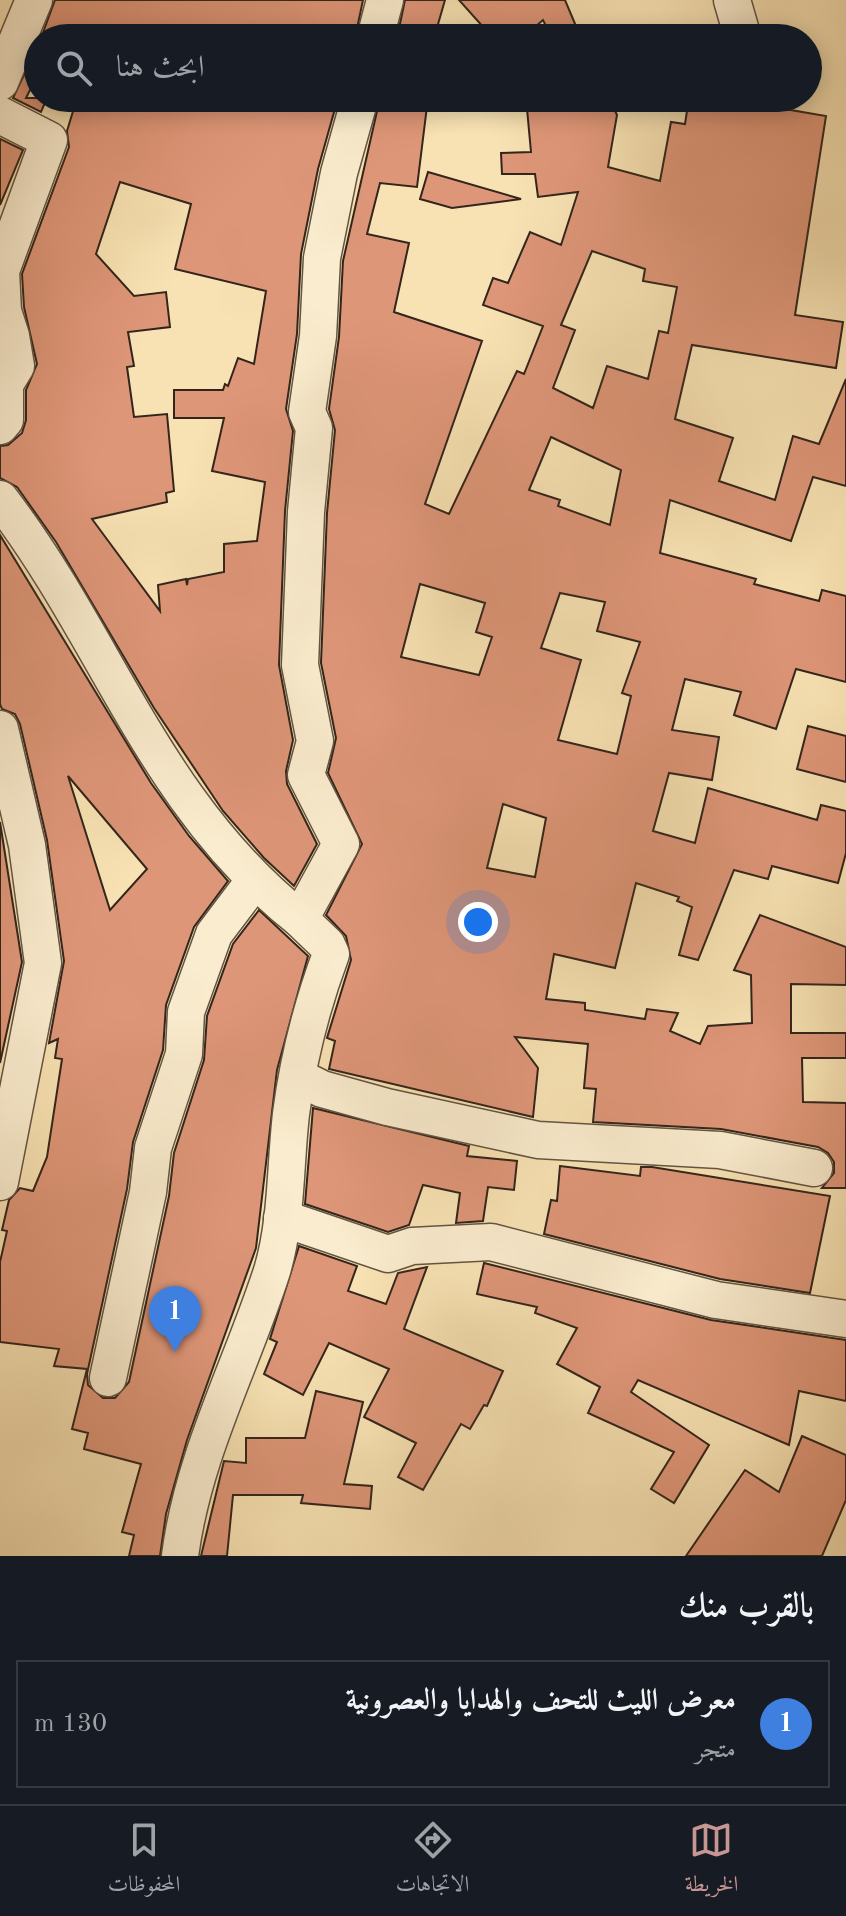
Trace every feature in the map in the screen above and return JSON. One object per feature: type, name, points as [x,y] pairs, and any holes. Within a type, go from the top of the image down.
[{"type":"street","points":[[24,24],[34,0]]},
{"type":"street","points":[[379,24],[385,0]]},
{"type":"street","points":[[732,0],[739,24]]},
{"type":"street","points":[[0,82],[24,24]]},
{"type":"street","points":[[300,919],[341,844],[306,775],[315,741],[300,665],[306,512],[314,428],[307,412],[318,336],[322,258],[339,173],[356,112]]},
{"type":"street","points":[[0,115],[49,140],[1,271],[3,311],[16,366],[5,384],[5,420],[0,426]]},
{"type":"street","points":[[0,499],[64,597],[163,767],[216,839],[254,881],[327,945],[331,954],[317,991],[298,1077],[282,1218],[272,1270],[210,1431],[186,1520],[180,1556]]},
{"type":"street","points":[[0,729],[27,845],[43,963],[0,1182]]},
{"type":"street","points":[[108,1378],[148,1192],[153,1148],[184,1054],[186,1012],[214,934],[254,881]]},
{"type":"street","points":[[298,1077],[322,1089],[387,1107],[538,1140],[720,1150],[814,1168]]},
{"type":"street","points":[[282,1218],[388,1254],[412,1246],[491,1242],[716,1300],[846,1319]]},
{"type":"building","points":[[55,0],[363,0],[358,24],[46,24]]},
{"type":"building","points":[[405,0],[445,0],[438,24],[400,24]]},
{"type":"building","points":[[459,0],[565,0],[575,24],[545,24],[543,20],[538,24],[480,24]]},
{"type":"building","points":[[24,75],[24,104],[13,98]]},
{"type":"building","points":[[73,112],[334,112],[318,169],[301,254],[297,334],[286,409],[293,431],[285,511],[279,665],[293,740],[286,771],[287,784],[317,844],[294,886],[264,858],[223,811],[154,708],[56,542],[17,487],[0,478],[0,446],[8,445],[22,433],[26,420],[26,390],[37,364],[24,307],[22,274],[69,147],[67,131]],"holes":[[[120,182],[191,204],[175,269],[266,291],[254,364],[238,358],[228,386],[225,384],[223,390],[174,390],[174,418],[224,418],[212,471],[265,482],[257,541],[224,544],[224,572],[188,579],[187,585],[186,579],[158,585],[160,611],[92,519],[167,502],[166,493],[174,491],[167,414],[134,417],[127,367],[134,366],[128,332],[170,327],[166,292],[134,296],[96,254]]]},
{"type":"building","points":[[377,112],[426,112],[417,187],[380,183],[367,234],[409,243],[394,312],[482,341],[425,504],[449,514],[517,371],[524,374],[543,326],[483,305],[493,278],[508,283],[530,232],[561,245],[578,192],[538,197],[535,174],[502,174],[501,153],[531,152],[527,112],[616,112],[608,167],[660,181],[671,122],[685,124],[687,112],[802,112],[826,116],[795,315],[843,322],[836,368],[692,345],[675,419],[733,438],[719,481],[775,500],[793,436],[819,444],[846,379],[846,486],[813,477],[791,541],[670,500],[660,553],[756,579],[754,584],[819,601],[822,590],[846,596],[846,682],[796,669],[776,729],[734,715],[741,692],[685,679],[672,730],[719,737],[712,780],[669,773],[653,831],[695,843],[708,788],[817,820],[821,805],[846,811],[846,853],[838,883],[772,866],[768,879],[734,870],[698,960],[679,955],[692,907],[677,901],[679,897],[636,883],[615,968],[554,954],[546,999],[585,1003],[585,1010],[645,1019],[647,1009],[678,1013],[670,1031],[700,1044],[708,1026],[752,1023],[751,975],[734,970],[760,915],[846,947],[846,985],[791,984],[791,1033],[846,1033],[846,1058],[802,1058],[803,1102],[846,1103],[846,1188],[822,1188],[834,1173],[834,1162],[828,1153],[818,1147],[721,1129],[593,1122],[596,1089],[584,1088],[588,1044],[515,1037],[538,1068],[533,1117],[329,1069],[335,1041],[327,1038],[351,960],[346,936],[326,915],[362,844],[328,773],[336,738],[321,663],[327,513],[335,430],[329,409],[339,337],[343,261]],"holes":[[[592,251],[645,269],[643,281],[677,287],[668,333],[659,331],[648,379],[607,366],[593,408],[553,388],[575,330],[561,325]],[[551,437],[621,470],[610,525],[558,506],[560,500],[529,490]],[[420,584],[485,603],[476,632],[492,637],[479,675],[401,657]],[[560,593],[605,602],[597,631],[640,642],[622,693],[631,696],[617,754],[558,740],[581,660],[541,648]],[[503,804],[546,818],[535,877],[487,868]]]},
{"type":"building","points":[[0,139],[23,150],[0,205]]},
{"type":"building","points":[[428,172],[521,199],[452,208],[420,199]]},
{"type":"building","points":[[0,535],[151,783],[189,836],[228,881],[194,927],[166,1005],[163,1050],[133,1142],[127,1189],[87,1374],[88,1385],[103,1398],[115,1398],[129,1382],[169,1196],[174,1153],[204,1060],[207,1016],[233,944],[259,910],[308,956],[277,1070],[256,1248],[187,1440],[166,1514],[160,1556],[129,1556],[134,1535],[122,1532],[141,1464],[84,1449],[88,1433],[72,1429],[87,1369],[54,1366],[59,1349],[0,1342],[0,1262],[7,1231],[2,1230],[9,1200],[20,1188],[33,1191],[47,1157],[62,1059],[55,1058],[58,1039],[49,1043],[64,961],[47,840],[20,724],[15,714],[2,709]],"holes":[[[68,776],[147,869],[110,910]]]},
{"type":"building","points":[[808,726],[846,736],[846,782],[797,769]]},
{"type":"building","points":[[0,822],[22,962],[0,1063]]},
{"type":"building","points":[[313,1108],[469,1146],[467,1156],[517,1161],[514,1190],[488,1187],[483,1221],[456,1223],[460,1193],[423,1185],[409,1225],[388,1232],[305,1204]]},
{"type":"building","points":[[560,1166],[640,1176],[641,1167],[652,1167],[830,1196],[810,1293],[720,1279],[544,1234],[551,1200],[557,1201]]},
{"type":"building","points":[[299,1246],[357,1266],[348,1291],[386,1304],[398,1273],[427,1267],[404,1329],[503,1371],[487,1406],[484,1405],[470,1429],[461,1424],[423,1490],[398,1477],[416,1443],[364,1417],[389,1369],[329,1343],[303,1395],[264,1374],[277,1342],[270,1339]]},
{"type":"building","points":[[484,1263],[711,1320],[846,1340],[846,1401],[799,1391],[789,1445],[638,1380],[631,1392],[709,1445],[674,1503],[651,1489],[674,1452],[588,1413],[600,1387],[557,1364],[577,1328],[535,1313],[537,1307],[477,1294]]},
{"type":"building","points":[[316,1391],[363,1402],[344,1484],[372,1486],[370,1509],[301,1503],[303,1495],[233,1495],[227,1556],[201,1556],[224,1461],[246,1463],[246,1438],[305,1438]]},
{"type":"building","points":[[802,1436],[846,1455],[846,1500],[822,1556],[686,1556],[745,1470],[779,1492]]},
{"type":"place","name":"معرض الليث للتحف والهدايا والعصرونية","points":[[175,1352]]}]
